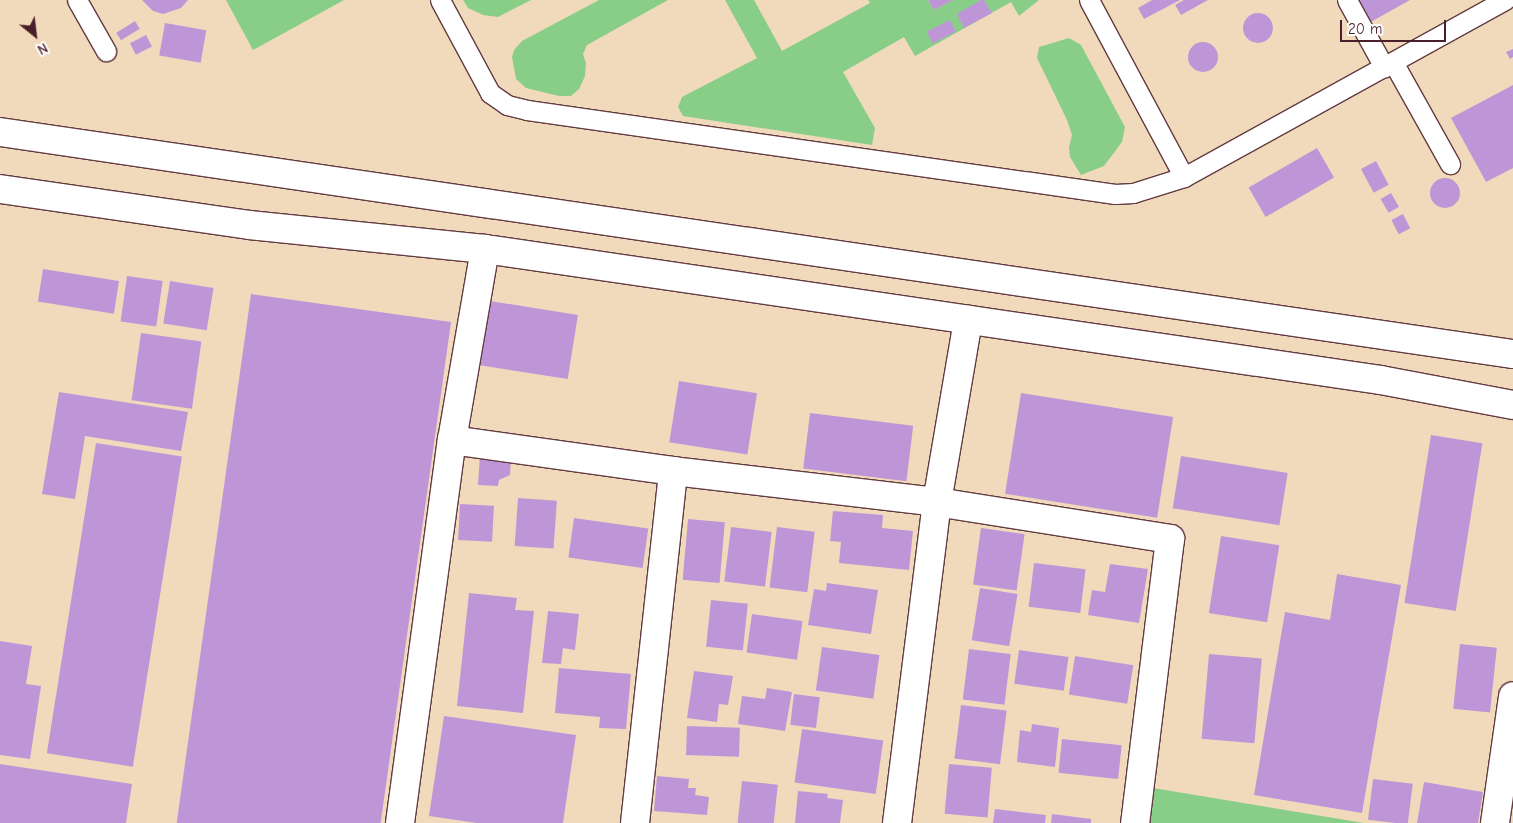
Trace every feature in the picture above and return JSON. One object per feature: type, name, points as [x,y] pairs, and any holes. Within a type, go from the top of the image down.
[{"type":"street","points":[[0,132],[1513,354]]},
{"type":"street","points":[[0,189],[249,225],[485,249],[1381,380],[1513,406]]},
{"type":"street","points":[[400,823],[452,440],[485,249]]},
{"type":"street","points":[[897,823],[937,502],[968,320]]},
{"type":"street","points":[[452,440],[673,471],[937,502],[1170,539],[1135,823]]},
{"type":"street","points":[[635,823],[673,471]]},
{"type":"street","points":[[1495,823],[1513,696]]},
{"type":"lane","points":[[78,0],[106,51]]},
{"type":"lane","points":[[440,0],[490,93],[507,105],[527,110],[1114,194],[1133,193],[1184,177],[1505,0]]},
{"type":"lane","points":[[1089,0],[1184,177]]},
{"type":"lane","points":[[1347,0],[1450,164]]},
{"type":"green space","points":[[226,0],[344,0],[253,50]]},
{"type":"green space","points":[[463,0],[531,0],[498,17],[483,15],[468,8]]},
{"type":"green space","points":[[599,0],[668,0],[587,45],[583,54],[586,63],[585,76],[579,89],[571,96],[559,96],[526,88],[516,79],[512,57],[514,50],[522,41]]},
{"type":"green space","points":[[725,0],[754,0],[782,51],[870,3],[868,0],[928,0],[934,10],[953,0],[1039,0],[1019,16],[1011,2],[915,56],[904,37],[843,72],[875,128],[872,145],[683,116],[678,107],[682,97],[757,58]]},
{"type":"green space","points":[[1069,38],[1081,45],[1125,127],[1122,142],[1104,166],[1081,175],[1070,157],[1069,147],[1072,135],[1067,120],[1037,58],[1039,47]]},
{"type":"green space","points":[[1153,788],[1364,823],[1149,823]]},
{"type":"building","points":[[142,0],[188,0],[181,8],[163,14],[153,11]]},
{"type":"building","points":[[928,0],[953,0],[934,10]]},
{"type":"building","points":[[984,0],[992,13],[964,28],[957,14]]},
{"type":"building","points":[[1152,0],[1180,0],[1144,19],[1138,8]]},
{"type":"building","points":[[1184,0],[1208,0],[1181,15],[1175,5]]},
{"type":"building","points":[[1357,0],[1410,0],[1369,23]]},
{"type":"building","points":[[1258,13],[1269,17],[1273,28],[1269,39],[1258,43],[1247,39],[1243,28],[1247,17]]},
{"type":"building","points":[[950,20],[956,32],[933,43],[927,32]]},
{"type":"building","points":[[135,21],[140,29],[121,40],[116,33]]},
{"type":"building","points":[[165,23],[206,30],[201,63],[159,55]]},
{"type":"building","points":[[146,35],[152,47],[136,55],[130,43]]},
{"type":"building","points":[[1203,42],[1214,46],[1218,57],[1214,68],[1203,72],[1192,68],[1188,57],[1192,46]]},
{"type":"building","points":[[1513,49],[1513,57],[1510,59],[1506,52]]},
{"type":"building","points":[[1513,85],[1513,168],[1486,182],[1451,118]]},
{"type":"building","points":[[1317,148],[1334,177],[1266,217],[1249,188]]},
{"type":"building","points":[[1376,161],[1389,185],[1374,193],[1361,169]]},
{"type":"building","points":[[1445,178],[1456,182],[1460,193],[1456,204],[1445,208],[1434,204],[1430,193],[1434,182]]},
{"type":"building","points":[[1391,193],[1399,207],[1389,213],[1381,199]]},
{"type":"building","points":[[1403,214],[1410,228],[1399,234],[1391,220]]},
{"type":"building","points":[[43,269],[119,281],[114,314],[38,302]]},
{"type":"building","points":[[127,276],[163,281],[156,327],[121,322]]},
{"type":"building","points":[[170,281],[213,288],[207,330],[163,323]]},
{"type":"building","points":[[251,294],[451,322],[381,823],[177,823]]},
{"type":"building","points":[[490,301],[578,315],[568,379],[480,365]]},
{"type":"building","points":[[141,333],[201,341],[192,409],[132,400]]},
{"type":"building","points":[[679,381],[757,393],[747,455],[669,442]]},
{"type":"building","points":[[59,392],[188,412],[181,451],[85,436],[75,499],[42,494]]},
{"type":"building","points":[[1021,393],[1173,417],[1157,518],[1005,494]]},
{"type":"building","points":[[810,413],[913,426],[906,481],[803,469]]},
{"type":"building","points":[[1431,435],[1482,443],[1456,611],[1404,603]]},
{"type":"building","points":[[96,443],[182,457],[133,767],[47,753]]},
{"type":"building","points":[[480,455],[511,457],[510,475],[499,480],[498,486],[478,485]]},
{"type":"building","points":[[1181,456],[1288,473],[1279,525],[1173,508]]},
{"type":"building","points":[[518,498],[557,501],[554,549],[515,546]]},
{"type":"building","points":[[460,504],[494,506],[492,542],[458,540]]},
{"type":"building","points":[[833,511],[883,515],[882,528],[913,531],[909,570],[839,563],[841,542],[830,541]]},
{"type":"building","points":[[574,518],[648,528],[643,568],[568,558]]},
{"type":"building","points":[[688,519],[725,522],[720,583],[683,580]]},
{"type":"building","points":[[731,527],[772,532],[765,587],[724,582]]},
{"type":"building","points":[[777,527],[815,532],[807,592],[770,588]]},
{"type":"building","points":[[981,528],[1025,534],[1017,591],[973,584]]},
{"type":"building","points":[[1221,536],[1279,545],[1267,622],[1209,613]]},
{"type":"building","points":[[1034,563],[1086,569],[1080,613],[1029,607]]},
{"type":"building","points":[[1110,564],[1148,569],[1139,623],[1088,615],[1092,590],[1105,592]]},
{"type":"building","points":[[1337,574],[1401,585],[1362,813],[1254,795],[1285,612],[1330,620]]},
{"type":"building","points":[[827,583],[878,590],[871,634],[808,625],[814,589],[826,591]]},
{"type":"building","points":[[980,588],[1018,594],[1009,646],[972,640]]},
{"type":"building","points":[[469,593],[517,598],[515,610],[534,611],[523,713],[457,706]]},
{"type":"building","points":[[711,600],[748,604],[743,651],[706,647]]},
{"type":"building","points":[[548,611],[579,614],[575,650],[563,648],[561,664],[542,663]]},
{"type":"building","points":[[752,614],[803,621],[797,660],[747,653]]},
{"type":"building","points":[[0,641],[32,646],[26,684],[41,686],[30,759],[0,755]]},
{"type":"building","points":[[1460,644],[1497,648],[1490,713],[1453,709]]},
{"type":"building","points":[[822,647],[879,655],[873,699],[816,691]]},
{"type":"building","points":[[969,649],[1011,654],[1004,705],[963,700]]},
{"type":"building","points":[[1019,650],[1069,657],[1064,691],[1014,684]]},
{"type":"building","points":[[1209,654],[1262,659],[1254,743],[1202,739]]},
{"type":"building","points":[[1075,656],[1133,665],[1127,704],[1069,695]]},
{"type":"building","points":[[559,668],[631,674],[626,729],[599,728],[600,717],[555,713]]},
{"type":"building","points":[[694,671],[733,676],[728,705],[719,704],[717,722],[687,718]]},
{"type":"building","points":[[767,688],[792,692],[785,731],[738,724],[742,696],[765,699]]},
{"type":"building","points":[[794,694],[820,697],[816,728],[790,725]]},
{"type":"building","points":[[961,705],[1007,711],[1000,764],[954,759]]},
{"type":"building","points":[[444,716],[576,735],[563,823],[477,823],[429,816]]},
{"type":"building","points":[[1032,724],[1059,728],[1055,767],[1017,762],[1020,730],[1031,732]]},
{"type":"building","points":[[687,726],[740,728],[739,757],[686,755]]},
{"type":"building","points":[[802,729],[883,740],[876,794],[794,782]]},
{"type":"building","points":[[1062,739],[1122,745],[1118,779],[1058,773]]},
{"type":"building","points":[[0,764],[132,784],[126,823],[0,823]]},
{"type":"building","points":[[949,764],[992,768],[987,818],[945,814]]},
{"type":"building","points":[[657,776],[689,779],[688,788],[696,788],[695,795],[709,797],[707,815],[654,811]]},
{"type":"building","points":[[1373,779],[1413,784],[1408,823],[1368,820]]},
{"type":"building","points":[[742,781],[778,785],[774,823],[738,823]]},
{"type":"building","points":[[1424,782],[1483,792],[1478,823],[1417,823]]},
{"type":"building","points":[[798,791],[828,794],[827,798],[843,800],[840,823],[795,823]]},
{"type":"building","points":[[995,809],[1046,815],[1045,823],[993,823]]},
{"type":"building","points":[[1052,814],[1091,819],[1091,823],[1051,823]]}]
